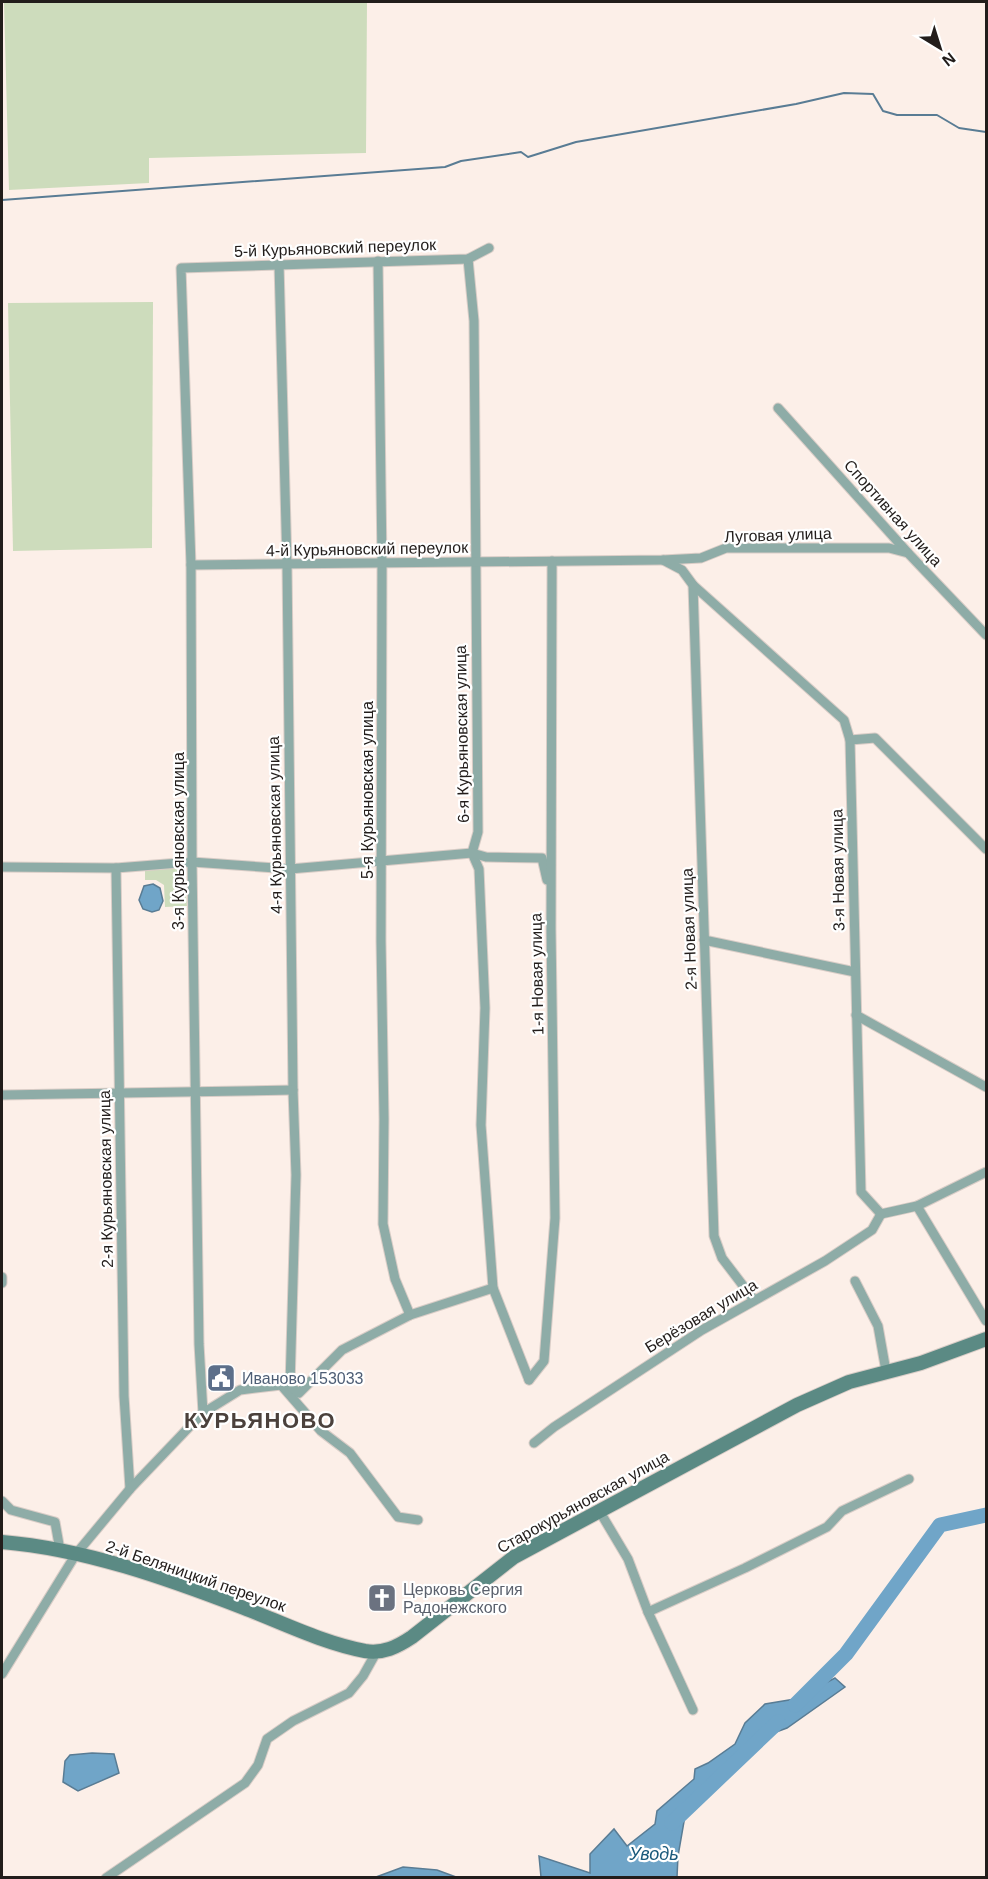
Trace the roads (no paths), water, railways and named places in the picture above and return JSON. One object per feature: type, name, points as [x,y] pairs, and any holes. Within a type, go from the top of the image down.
[{"type":"main road","name":"Старокурьяновская улица","points":[[377,1651],[398,1646],[412,1637],[514,1557],[796,1405],[849,1382],[942,1356],[987,1339]]},
{"type":"main road","name":"Старокурьяновская улица","points":[[886,1371],[957,1358],[987,1346]]},
{"type":"main road","name":"2-й Беляницкий переулок","points":[[2,1542],[60,1550],[116,1563],[324,1638],[366,1651],[377,1651]]},
{"type":"street","name":"5-й Курьяновский переулок","points":[[181,268],[468,259],[489,248]]},
{"type":"street","name":"6-я Курьяновская улица","points":[[468,259],[474,321],[478,832],[472,853],[479,869],[485,1008],[481,1125],[494,1288],[529,1380]]},
{"type":"street","name":"5-я Курьяновская улица","points":[[378,261],[382,562],[383,1224],[395,1279],[410,1315]]},
{"type":"street","name":"4-я Курьяновская улица","points":[[279,264],[287,565],[292,1090],[296,1175],[285,1385]]},
{"type":"street","name":"3-я Курьяновская улица","points":[[181,268],[191,565],[192,862],[199,1344],[203,1413]]},
{"type":"street","name":"Спортивная улица","points":[[778,408],[908,553],[987,635]]},
{"type":"street","name":"Луговая улица","points":[[547,562],[701,558],[726,548],[890,548],[908,553]]},
{"type":"street","points":[[663,560],[682,570],[693,585]]},
{"type":"street","name":"4-й Курьяновский переулок","points":[[191,565],[547,562]]},
{"type":"street","name":"1-я Новая улица","points":[[529,1380],[544,1361],[554,1229],[547,562]]},
{"type":"street","name":"3-я Новая улица","points":[[693,585],[844,720],[850,740],[861,1192],[881,1214]]},
{"type":"street","name":"2-я Новая улица","points":[[693,585],[714,1236],[722,1258],[754,1300]]},
{"type":"street","points":[[850,740],[875,738],[987,849]]},
{"type":"street","points":[[2,867],[116,868],[192,862],[290,869],[472,853],[486,857],[543,858],[551,898]]},
{"type":"street","name":"2-я Курьяновская улица","points":[[116,868],[124,1396],[130,1489]]},
{"type":"street","points":[[704,940],[855,972]]},
{"type":"street","points":[[856,1015],[987,1087]]},
{"type":"street","points":[[2,1095],[292,1090]]},
{"type":"street","points":[[881,1214],[917,1206],[987,1172]]},
{"type":"street","points":[[917,1206],[987,1321]]},
{"type":"street","name":"Берёзовая улица","points":[[534,1443],[554,1427],[702,1330],[825,1261],[872,1230],[881,1214]]},
{"type":"street","points":[[2,1277],[2,1283]]},
{"type":"street","points":[[855,1281],[878,1326],[886,1371]]},
{"type":"street","points":[[2,1674],[76,1554],[130,1489],[203,1413],[240,1390],[285,1385],[299,1393],[342,1350],[410,1315],[494,1288]]},
{"type":"street","points":[[285,1385],[321,1431],[350,1453],[398,1517],[418,1520]]},
{"type":"street","points":[[648,1612],[745,1568],[827,1527],[842,1511],[909,1479]]},
{"type":"street","points":[[2,1501],[11,1510],[55,1522],[60,1550]]},
{"type":"street","points":[[600,1512],[628,1559],[648,1612],[693,1710]]},
{"type":"street","points":[[106,1878],[245,1783],[258,1765],[267,1739],[293,1721],[349,1693],[363,1676],[377,1651]]},
{"type":"water","points":[[153,884],[160,888],[163,901],[159,910],[152,912],[143,909],[139,900],[144,886]]},
{"type":"water","name":"Уводь","points":[[835,1678],[845,1687],[787,1728],[749,1742],[742,1759],[714,1778],[686,1810],[678,1856],[677,1877],[541,1877],[539,1856],[590,1873],[590,1854],[614,1829],[627,1846],[655,1824],[657,1811],[694,1779],[695,1769],[708,1763],[735,1744],[745,1723],[765,1704],[795,1699]]},
{"type":"water","points":[[114,1754],[119,1773],[78,1791],[63,1782],[65,1761],[70,1755]]},
{"type":"water","points":[[403,1867],[437,1870],[456,1877],[376,1877]]},
{"type":"waterway","points":[[2,200],[445,167],[461,161],[521,152],[528,157],[576,142],[796,104],[844,93],[873,94],[883,111],[897,115],[937,115],[959,128],[986,132]]},
{"type":"waterway","name":"Уводь","points":[[795,1705],[846,1654],[940,1525],[986,1515]]},
{"type":"waterway","name":"Уводь","points":[[672,1823],[778,1722]]},
{"type":"place","name":"Иваново 153033","points":[[221,1378]]},
{"type":"place","name":"Церковь Сергия Радонежского","points":[[382,1598]]},
{"type":"district","name":"КУРЬЯНОВО","points":[[260,1420]]}]
